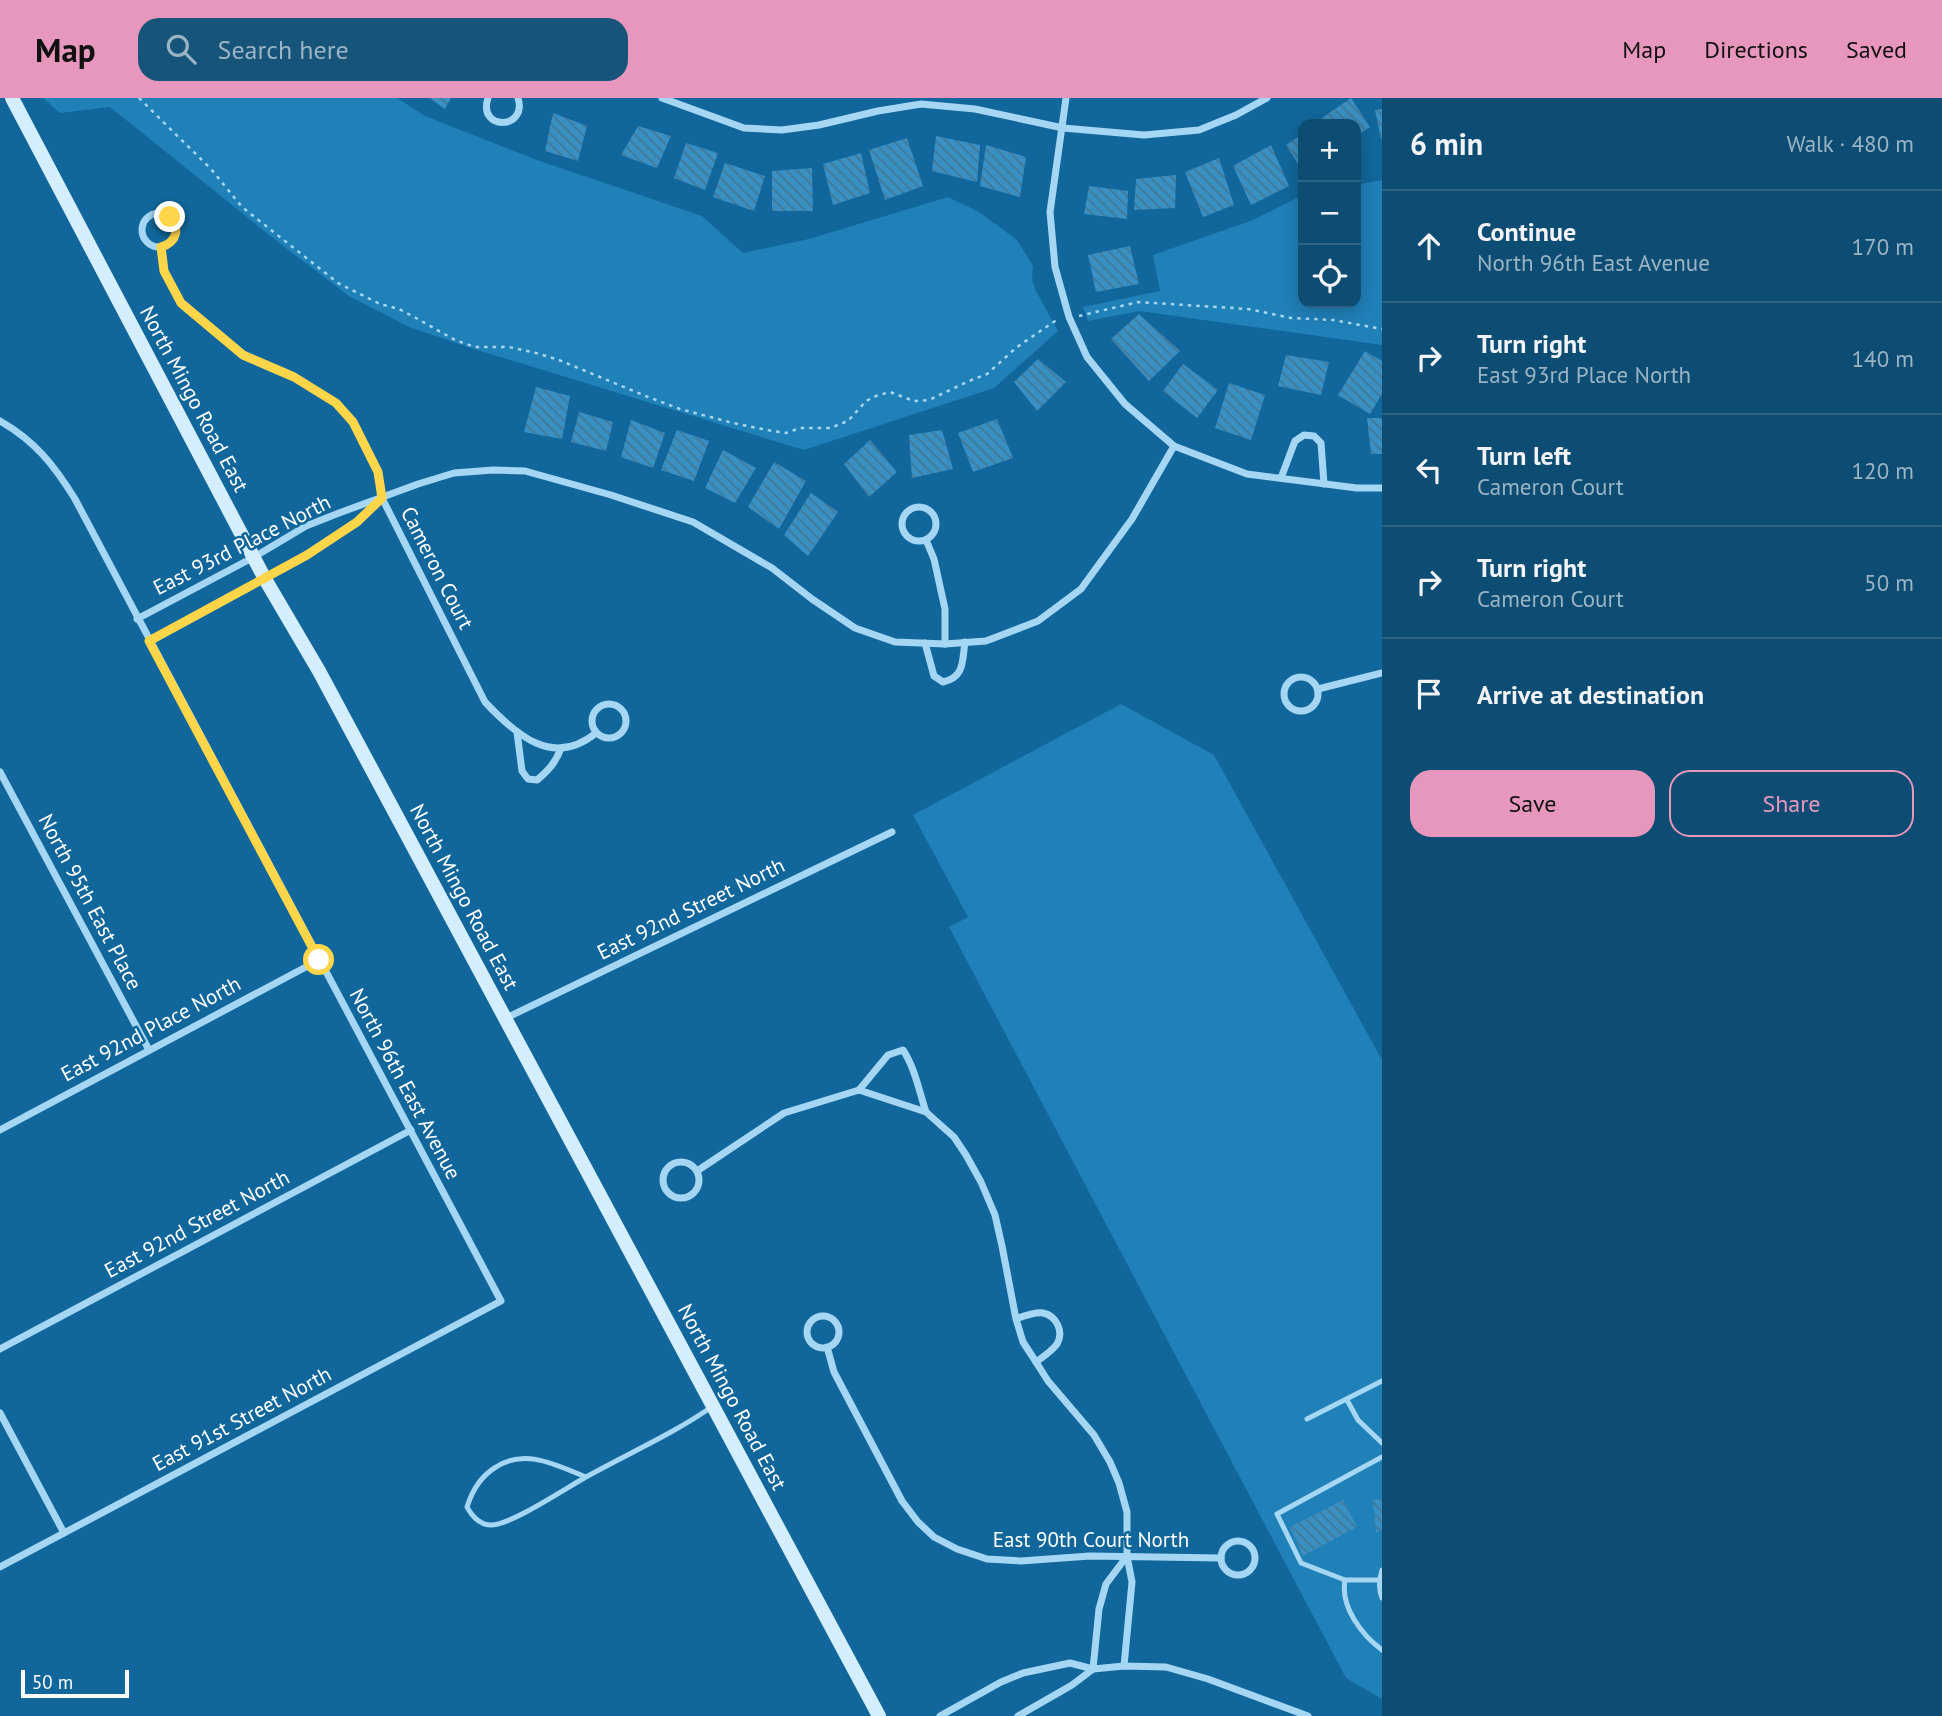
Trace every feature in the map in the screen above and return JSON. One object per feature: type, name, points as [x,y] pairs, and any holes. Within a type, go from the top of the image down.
[{"type":"street","name":"North Mingo Road East","points":[[12,98],[265,579],[319,671],[879,1716]]},
{"type":"street","points":[[488,98],[485,107],[488,115],[496,122],[504,123],[518,114],[517,98]]},
{"type":"street","points":[[662,98],[744,128],[782,131],[920,104],[975,109],[1063,128],[1144,135],[1199,130],[1236,115],[1267,98]]},
{"type":"street","points":[[1066,98],[1050,212],[1055,267],[1069,317],[1087,357],[1125,404],[1174,446],[1247,474],[1357,488],[1382,488]]},
{"type":"street","name":"Cameron Court","points":[[158,213],[170,217],[176,228],[172,242],[161,247],[149,244],[142,233],[146,219],[158,213]]},
{"type":"street","name":"Cameron Court","points":[[161,247],[164,271],[181,303],[243,355],[294,377],[336,403],[353,422],[378,472],[382,498],[485,702],[502,721],[538,745],[561,748]]},
{"type":"street","name":"North 96th East Avenue","points":[[0,421],[19,432],[39,450],[58,472],[75,499],[500,1301]]},
{"type":"street","points":[[1281,478],[1295,441],[1304,435],[1314,436],[1321,443],[1324,484]]},
{"type":"street","points":[[382,498],[454,473],[525,471],[611,495],[693,523],[772,568],[855,628],[895,642],[945,644],[986,640],[1038,621],[1081,589],[1132,519],[1174,446]]},
{"type":"street","name":"East 93rd Place North","points":[[137,619],[306,526],[382,498]]},
{"type":"street","name":"East 93rd Place North","points":[[149,641],[307,555],[357,522],[382,498]]},
{"type":"street","points":[[913,509],[926,509],[935,518],[935,530],[926,540],[912,540],[903,529],[905,515],[913,509]]},
{"type":"street","points":[[926,540],[934,559],[945,608],[945,644]]},
{"type":"street","points":[[925,643],[934,676],[943,682],[954,680],[961,671],[965,642]]},
{"type":"street","points":[[1318,689],[1382,673]]},
{"type":"street","points":[[1296,678],[1310,679],[1318,689],[1317,701],[1307,709],[1295,709],[1285,698],[1286,686],[1296,678]]},
{"type":"street","points":[[611,704],[622,711],[625,725],[618,735],[606,738],[596,733],[592,720],[599,707],[611,704]]},
{"type":"street","points":[[517,732],[523,771],[528,779],[537,780],[556,762],[561,748],[575,747],[596,733]]},
{"type":"street","name":"North 95th East Place","points":[[0,772],[149,1050]]},
{"type":"street","name":"East 92nd Street North","points":[[505,1018],[892,832]]},
{"type":"street","name":"East 92nd Place North","points":[[0,1130],[319,960]]},
{"type":"street","points":[[697,1171],[784,1113],[859,1090],[888,1055],[903,1050],[912,1063],[926,1112]]},
{"type":"street","points":[[859,1090],[926,1112],[954,1137],[981,1182],[995,1215],[1023,1342],[1048,1381],[1094,1435],[1110,1462],[1127,1512],[1127,1556],[1132,1582],[1124,1666]]},
{"type":"street","name":"East 92nd Street North","points":[[0,1349],[411,1130]]},
{"type":"street","points":[[688,1163],[697,1171],[698,1188],[689,1196],[678,1198],[664,1188],[663,1176],[670,1166],[688,1163]]},
{"type":"street","name":"East 91st Street North","points":[[0,1567],[500,1301]]},
{"type":"street","points":[[1016,1319],[1043,1313],[1058,1324],[1058,1343],[1036,1362]]},
{"type":"street","points":[[819,1316],[830,1317],[838,1324],[836,1340],[827,1347],[822,1348],[813,1343],[807,1333],[810,1323],[819,1316]]},
{"type":"street","name":"East 90th Court North","points":[[827,1347],[834,1372],[902,1501],[918,1522],[934,1536],[957,1549],[987,1559],[1021,1561],[1060,1557],[1221,1558]]},
{"type":"street","points":[[0,1413],[64,1533]]},
{"type":"street","points":[[1238,1541],[1249,1545],[1255,1555],[1253,1567],[1238,1576],[1227,1572],[1221,1558],[1226,1545],[1238,1541]]},
{"type":"street","points":[[1018,1716],[1072,1685],[1093,1669],[1099,1609],[1106,1584],[1127,1556]]},
{"type":"street","points":[[940,1716],[1001,1682],[1023,1673],[1070,1663],[1093,1669],[1124,1666],[1166,1667],[1208,1679],[1308,1716]]},
{"type":"lane","points":[[1307,1419],[1382,1381]]},
{"type":"lane","points":[[1346,1400],[1358,1420],[1382,1443]]},
{"type":"lane","points":[[586,1477],[550,1463],[528,1458],[508,1459],[488,1472],[472,1492],[467,1507],[471,1516],[482,1523],[492,1525],[531,1508],[686,1425],[713,1406]]},
{"type":"lane","points":[[1379,1580],[1345,1580],[1301,1563],[1277,1514],[1382,1457]]},
{"type":"lane","points":[[1382,1570],[1379,1580],[1382,1598]]},
{"type":"lane","points":[[1345,1580],[1346,1599],[1359,1628],[1382,1650]]},
{"type":"path","points":[[139,98],[211,169],[242,207],[338,283],[416,318],[455,340],[475,347],[509,347],[536,352],[680,408],[772,431],[830,428],[848,421],[866,401],[890,392],[914,401],[929,400],[987,374],[1032,335],[1056,319],[1087,315],[1138,302],[1248,309],[1291,318],[1333,320],[1382,328]]},
{"type":"shaded area","points":[[43,98],[397,98],[425,116],[537,160],[702,216],[743,253],[809,239],[948,197],[979,212],[1017,240],[1033,266],[1032,280],[1036,291],[1058,331],[994,388],[804,450],[409,327],[349,296],[110,107],[60,113]]},
{"type":"shaded area","points":[[1382,180],[1382,345],[1139,311],[1088,321],[1083,307],[1160,291],[1153,255],[1253,220],[1298,198],[1298,308],[1361,308],[1361,184]]},
{"type":"shaded area","points":[[1121,704],[1214,755],[1382,1060],[1382,1699],[1346,1678],[949,927],[968,917],[913,815]]},
{"type":"building","points":[[429,98],[451,98],[445,109]]},
{"type":"building","points":[[1351,98],[1370,127],[1361,133],[1361,119],[1320,119]]},
{"type":"building","points":[[1382,109],[1382,139],[1381,139],[1375,110]]},
{"type":"building","points":[[553,113],[587,126],[578,161],[545,151]]},
{"type":"building","points":[[638,126],[671,136],[657,168],[621,155]]},
{"type":"building","points":[[936,136],[980,145],[977,182],[932,171]]},
{"type":"building","points":[[1298,137],[1298,164],[1286,145]]},
{"type":"building","points":[[907,138],[923,186],[885,200],[869,150]]},
{"type":"building","points":[[686,143],[718,153],[705,190],[674,178]]},
{"type":"building","points":[[986,145],[1026,157],[1020,197],[980,186]]},
{"type":"building","points":[[1271,145],[1289,186],[1251,205],[1233,166]]},
{"type":"building","points":[[861,153],[870,193],[833,205],[823,164]]},
{"type":"building","points":[[1219,158],[1234,205],[1203,217],[1185,172]]},
{"type":"building","points":[[725,163],[765,176],[754,211],[713,197]]},
{"type":"building","points":[[812,168],[813,211],[772,211],[772,171]]},
{"type":"building","points":[[1176,175],[1175,208],[1134,210],[1136,179]]},
{"type":"building","points":[[1089,186],[1128,191],[1127,219],[1084,214]]},
{"type":"building","points":[[1130,246],[1139,284],[1096,292],[1088,255]]},
{"type":"building","points":[[1139,314],[1180,351],[1149,381],[1111,339]]},
{"type":"building","points":[[1365,351],[1382,361],[1382,394],[1370,414],[1338,395]]},
{"type":"building","points":[[1286,355],[1329,362],[1321,395],[1278,386]]},
{"type":"building","points":[[1038,359],[1066,382],[1037,411],[1014,382]]},
{"type":"building","points":[[1183,364],[1218,390],[1197,418],[1163,391]]},
{"type":"building","points":[[1229,383],[1265,395],[1251,440],[1215,428]]},
{"type":"building","points":[[536,387],[570,396],[562,439],[524,432]]},
{"type":"building","points":[[579,412],[613,422],[606,451],[571,442]]},
{"type":"building","points":[[1367,418],[1382,418],[1382,454],[1371,454]]},
{"type":"building","points":[[997,419],[1013,458],[973,472],[958,433]]},
{"type":"building","points":[[631,420],[665,433],[653,468],[621,457]]},
{"type":"building","points":[[677,430],[709,441],[694,481],[661,470]]},
{"type":"building","points":[[942,430],[953,469],[912,478],[909,435]]},
{"type":"building","points":[[870,440],[897,472],[869,497],[844,464]]},
{"type":"building","points":[[723,450],[756,468],[735,503],[705,488]]},
{"type":"building","points":[[774,462],[806,481],[779,529],[748,507]]},
{"type":"building","points":[[811,493],[838,512],[808,556],[784,535]]},
{"type":"building","points":[[1382,1499],[1382,1531],[1376,1532],[1373,1500]]},
{"type":"building","points":[[1343,1500],[1357,1527],[1303,1556],[1290,1527]]},
{"type":"route","points":[[170,217],[175,223],[176,234],[172,242],[161,247],[164,271],[181,303],[243,355],[294,377],[336,403],[353,422],[378,472],[382,498],[357,522],[307,555],[149,641],[319,960]]}]
